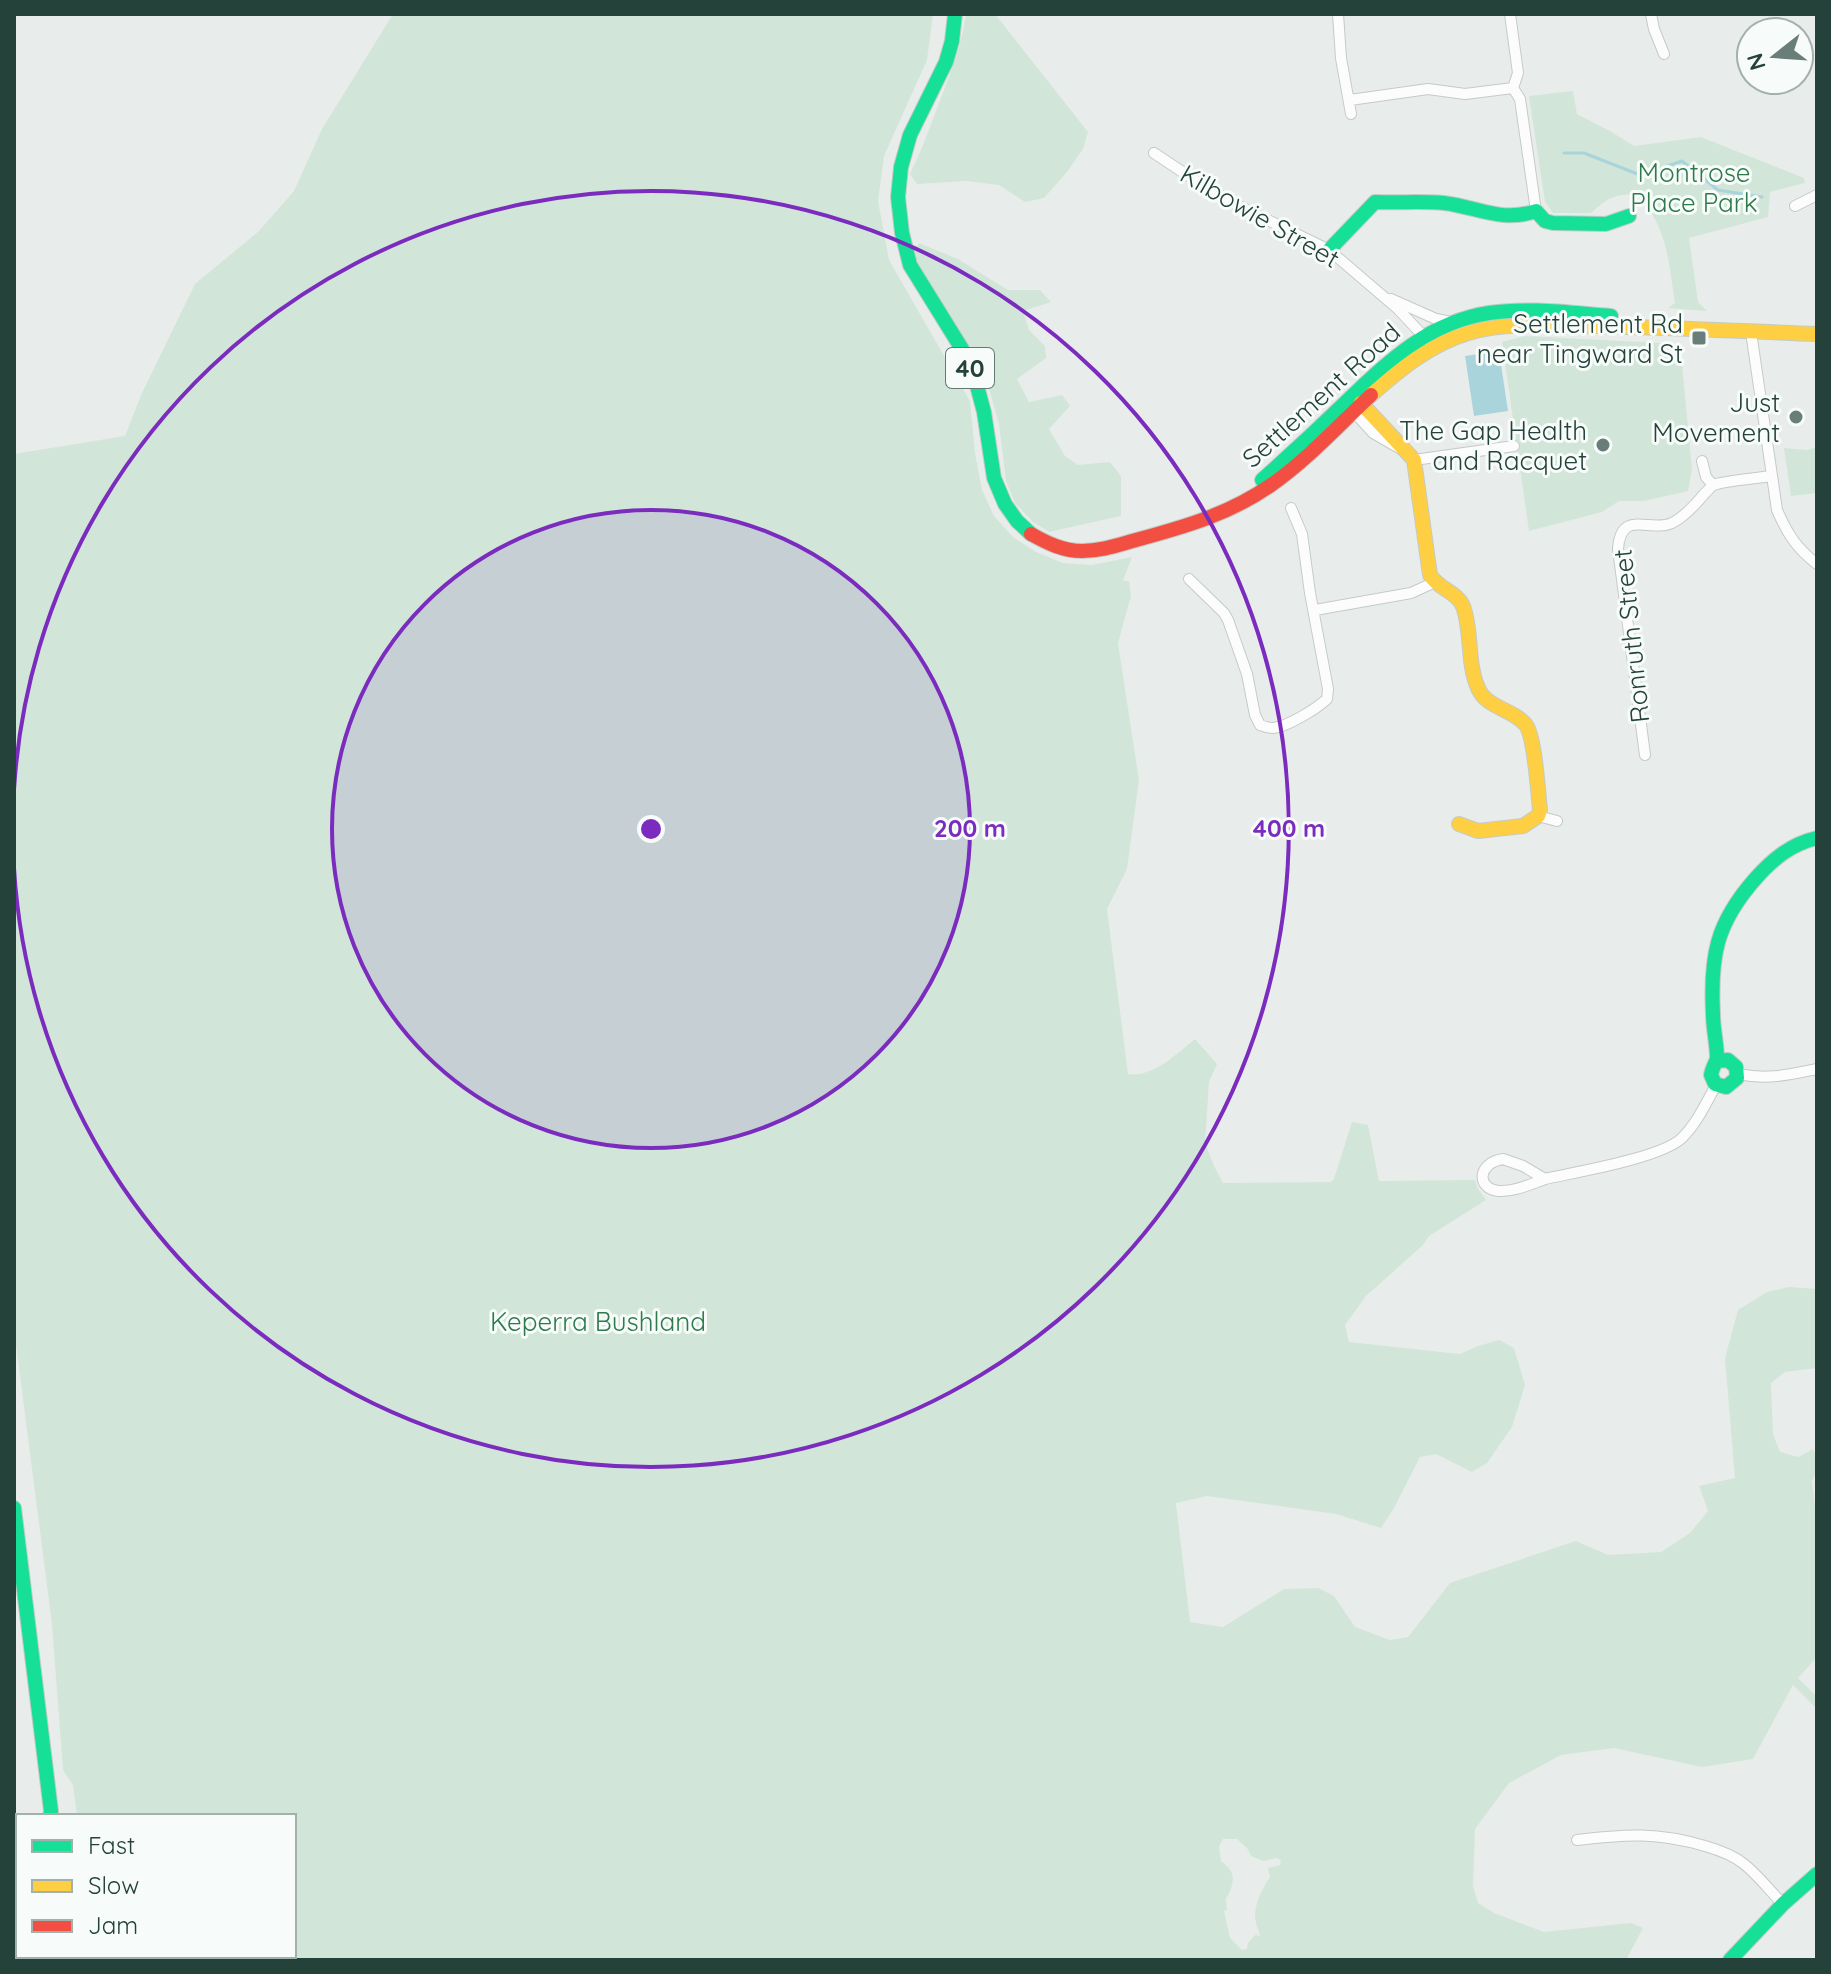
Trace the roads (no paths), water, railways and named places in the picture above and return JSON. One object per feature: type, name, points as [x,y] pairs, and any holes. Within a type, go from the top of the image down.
[{"type":"main road","name":"Settlement Road","points":[[955,14],[946,62],[910,135],[901,167],[898,197],[902,233],[910,265],[962,349],[976,382],[994,478],[1005,504],[1031,534],[1054,546],[1080,551],[1103,549],[1193,525],[1224,511],[1354,404],[1385,373],[1409,362],[1454,322],[1490,313],[1523,311],[1681,321],[1745,331]]},
{"type":"main road","points":[[1329,250],[1375,202],[1450,204],[1509,218],[1522,218],[1536,211],[1545,221],[1553,223],[1606,224],[1629,216]]},
{"type":"main road","name":"Settlement Road","points":[[1428,342],[1511,326],[1603,326],[1817,334]]},
{"type":"main road","points":[[1354,404],[1411,457],[1430,575],[1433,583],[1460,599],[1464,607],[1479,693],[1521,719],[1530,733],[1539,796],[1538,816],[1523,826],[1495,830],[1478,831],[1459,824]]},
{"type":"main road","points":[[1717,1061],[1712,1003],[1715,954],[1726,920],[1741,896],[1773,859],[1791,846],[1817,838]]},
{"type":"main road","points":[[1717,1061],[1731,1061],[1736,1067],[1738,1074],[1730,1086],[1716,1085],[1711,1079],[1712,1066],[1717,1061]]},
{"type":"main road","points":[[14,1508],[50,1814]]},
{"type":"main road","points":[[1730,1960],[1783,1904],[1817,1874]]},
{"type":"street","points":[[1338,14],[1341,58],[1351,114]]},
{"type":"street","points":[[1510,14],[1518,73],[1513,88]]},
{"type":"street","points":[[1651,14],[1664,54]]},
{"type":"street","points":[[1350,100],[1428,89],[1465,94],[1513,88]]},
{"type":"street","points":[[1513,88],[1520,99],[1536,211]]},
{"type":"street","name":"Kilbowie Street","points":[[1154,153],[1235,204],[1329,250],[1382,295],[1428,342]]},
{"type":"street","points":[[1795,206],[1817,195]]},
{"type":"street","points":[[1382,295],[1436,319],[1454,322]]},
{"type":"street","points":[[1745,331],[1777,510],[1788,535],[1817,564]]},
{"type":"street","points":[[1411,457],[1514,446]]},
{"type":"street","points":[[1702,461],[1706,477],[1713,485],[1771,476]]},
{"type":"street","name":"Ronruth Street","points":[[1645,755],[1618,549],[1620,536],[1624,530],[1640,523],[1673,523],[1713,485]]},
{"type":"street","points":[[1189,579],[1228,620],[1247,674],[1256,720],[1260,725],[1277,728],[1318,707],[1327,699],[1328,689],[1302,534],[1291,508]]},
{"type":"street","points":[[1315,610],[1411,593],[1433,583]]},
{"type":"street","points":[[1538,816],[1557,821]]},
{"type":"street","points":[[1738,1074],[1776,1078],[1817,1069]]},
{"type":"street","points":[[1545,1179],[1503,1159],[1488,1163],[1482,1175],[1490,1188],[1510,1190],[1637,1158],[1670,1146],[1680,1140],[1694,1123],[1716,1085]]},
{"type":"street","points":[[1577,1840],[1655,1835],[1682,1839],[1721,1851],[1744,1864],[1783,1904]]},
{"type":"water","points":[[1499,351],[1508,411],[1474,416],[1465,356]]},
{"type":"waterway","points":[[1564,153],[1584,153],[1640,175],[1682,161],[1718,190],[1762,197]]},
{"type":"place","name":"Settlement Rd near Tingward St","points":[[1699,338]]},
{"type":"place","name":"Just Movement","points":[[1796,417]]},
{"type":"place","name":"The Gap Health and Racquet","points":[[1603,445]]},
{"type":"park label","name":"Montrose Place Park","points":[[1694,187]]},
{"type":"park label","name":"Keperra Bushland","points":[[598,1321]]}]
